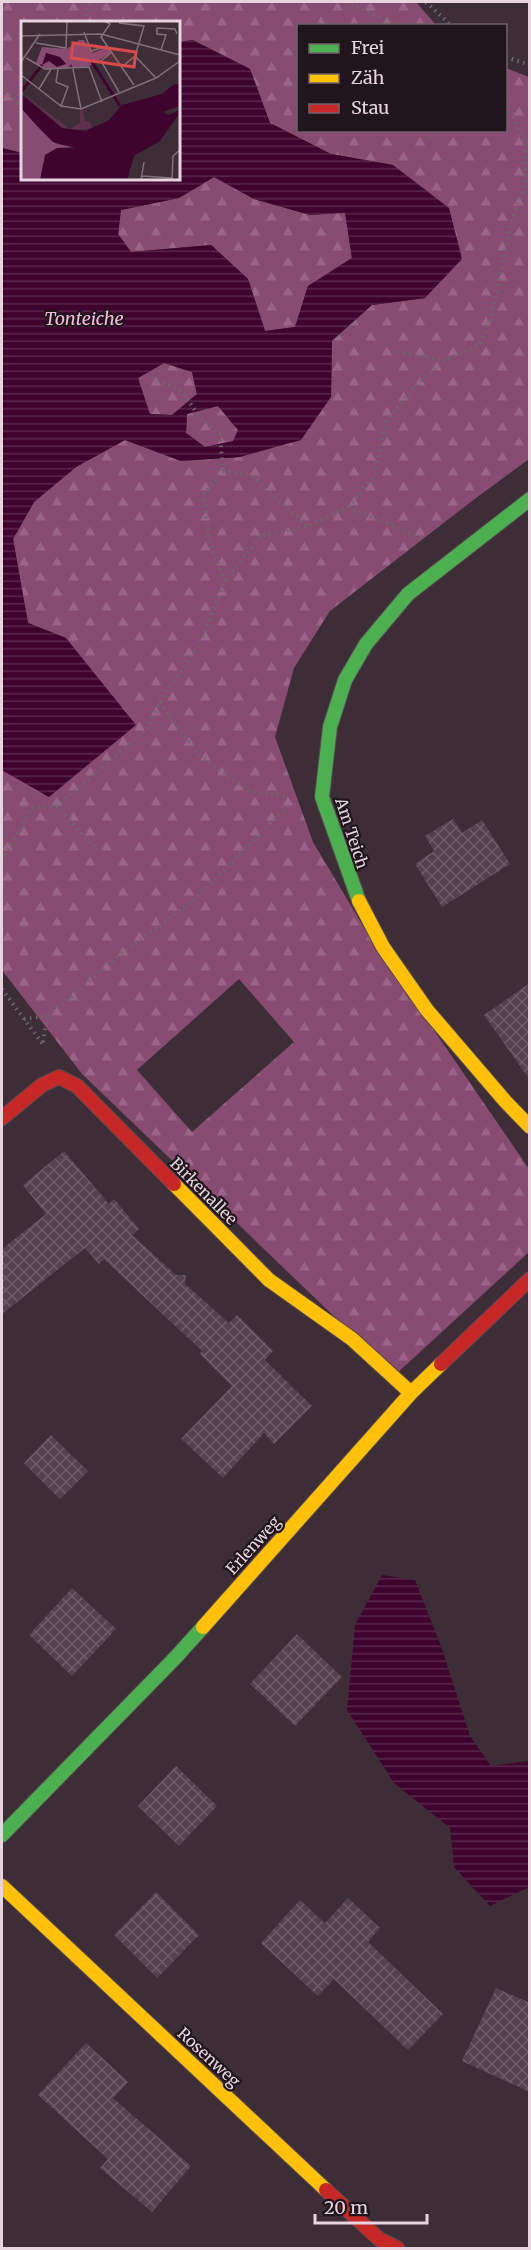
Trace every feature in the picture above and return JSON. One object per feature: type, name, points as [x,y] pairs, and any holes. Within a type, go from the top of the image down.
[{"type":"street","name":"Am Teich","points":[[530,499],[408,594],[366,644],[345,680],[330,728],[322,797],[354,891],[383,948],[427,1010],[530,1127]]},
{"type":"street","points":[[2,1118],[42,1085],[59,1077]]},
{"type":"street","name":"Birkenallee","points":[[59,1077],[77,1086],[268,1280],[352,1339],[411,1393]]},
{"type":"street","name":"Erlenweg","points":[[2,1835],[176,1657],[411,1393],[530,1278]]},
{"type":"street","name":"Rosenweg","points":[[2,1886],[378,2239],[397,2248]]},
{"type":"path","points":[[84,21],[90,2]]},
{"type":"path","points":[[346,2],[395,24]]},
{"type":"path","points":[[426,2],[450,24]]},
{"type":"path","points":[[507,57],[530,65]]},
{"type":"path","points":[[2,84],[21,108]]},
{"type":"path","points":[[2,860],[32,808],[57,806],[148,728],[159,703],[200,644],[225,581],[261,536],[308,526],[348,507],[375,475],[385,423],[412,388],[445,360],[480,345],[491,318],[511,223],[526,180],[525,144],[507,104]]},
{"type":"path","points":[[429,138],[437,132]]},
{"type":"path","points":[[397,352],[445,360]]},
{"type":"path","points":[[152,378],[182,391],[198,415],[220,435],[223,471],[204,494],[208,542],[225,581]]},
{"type":"path","points":[[223,471],[252,476],[308,526]]},
{"type":"path","points":[[348,507],[459,554]]},
{"type":"path","points":[[159,703],[200,756],[250,792],[322,797]]},
{"type":"path","points":[[24,1019],[47,1016],[122,953],[194,900],[297,797]]},
{"type":"path","points":[[57,806],[97,850]]},
{"type":"path","points":[[2,989],[43,1043],[59,1077]]},
{"type":"path","points":[[43,1043],[47,1016]]},
{"type":"green space","points":[[2,2],[416,2],[435,24],[297,24],[297,132],[507,132],[507,68],[529,77],[529,459],[330,611],[294,668],[275,737],[313,842],[366,931],[529,1169],[529,1252],[395,1375],[82,1074],[2,970],[2,770],[49,797],[66,638],[28,623],[13,539],[34,502],[76,467],[125,440],[181,461],[240,457],[331,397],[332,341],[372,305],[425,298],[393,165],[331,154],[270,123],[250,69],[193,40],[180,42],[180,21],[21,21],[21,153],[2,148]],"holes":[[[239,979],[294,1042],[192,1132],[137,1070]]]},
{"type":"green space","points":[[214,177],[254,199],[310,215],[345,212],[352,258],[308,286],[295,327],[265,331],[248,279],[211,245],[131,252],[118,234],[121,210],[179,198]]},
{"type":"green space","points":[[164,363],[192,372],[197,394],[172,415],[149,414],[138,378]]},
{"type":"green space","points":[[218,406],[238,430],[234,441],[205,447],[186,433],[187,414]]},
{"type":"water","name":"Tonteiche","points":[[192,40],[250,69],[270,123],[331,154],[393,165],[449,208],[462,259],[425,298],[372,305],[332,340],[331,397],[301,440],[240,457],[181,461],[125,440],[76,467],[34,502],[13,539],[28,623],[66,638],[136,725],[49,797],[2,770],[2,148],[21,153],[21,180],[180,180],[180,42]],"holes":[[[214,177],[254,199],[310,215],[345,213],[352,258],[308,286],[295,327],[265,331],[248,279],[211,245],[131,252],[118,234],[121,210],[179,198]],[[164,363],[192,372],[197,394],[172,415],[150,414],[138,378]],[[218,406],[238,430],[233,441],[205,447],[186,433],[187,414]]]},
{"type":"water","points":[[382,1575],[415,1580],[441,1646],[470,1736],[491,1766],[529,1761],[529,1887],[490,1906],[454,1867],[450,1828],[394,1783],[347,1710],[355,1625]]},
{"type":"building","points":[[453,819],[462,833],[482,820],[510,864],[442,907],[415,864],[434,851],[425,836]]},
{"type":"building","points":[[530,983],[530,1080],[484,1015]]},
{"type":"building","points":[[64,1151],[109,1204],[114,1199],[139,1229],[132,1235],[176,1275],[186,1275],[185,1284],[229,1323],[237,1315],[273,1351],[265,1360],[312,1406],[274,1444],[264,1433],[223,1478],[181,1439],[232,1386],[200,1354],[202,1351],[104,1259],[99,1264],[85,1248],[2,1314],[2,1249],[46,1214],[23,1185]]},
{"type":"building","points":[[51,1435],[88,1471],[60,1499],[24,1463]]},
{"type":"building","points":[[72,1588],[116,1629],[72,1676],[29,1635]]},
{"type":"building","points":[[297,1634],[342,1677],[295,1726],[250,1684]]},
{"type":"building","points":[[176,1766],[217,1806],[179,1846],[138,1806]]},
{"type":"building","points":[[156,1892],[199,1935],[157,1978],[114,1935]]},
{"type":"building","points":[[348,1898],[380,1928],[368,1942],[443,2014],[408,2050],[334,1979],[318,1996],[261,1943],[300,1900],[325,1923]]},
{"type":"building","points":[[496,1988],[530,2003],[530,2092],[462,2061]]},
{"type":"building","points":[[86,2043],[128,2082],[113,2098],[191,2166],[152,2212],[100,2168],[108,2159],[38,2095]]},
{"type":"traffic: fast","points":[[359,901],[322,797],[330,727],[345,680],[366,644],[408,594],[530,499]]},
{"type":"traffic: fast","points":[[2,1835],[203,1627]]},
{"type":"traffic: slow","points":[[359,901],[383,947],[427,1010],[530,1127]]},
{"type":"traffic: slow","points":[[174,1184],[269,1280],[352,1339],[411,1393]]},
{"type":"traffic: slow","points":[[203,1627],[411,1393],[441,1364]]},
{"type":"traffic: slow","points":[[2,1886],[326,2190]]},
{"type":"traffic: jam","points":[[2,1118],[42,1085],[59,1077],[77,1086],[174,1184]]},
{"type":"traffic: jam","points":[[441,1364],[530,1279]]},
{"type":"traffic: jam","points":[[326,2190],[379,2239],[397,2248]]}]
